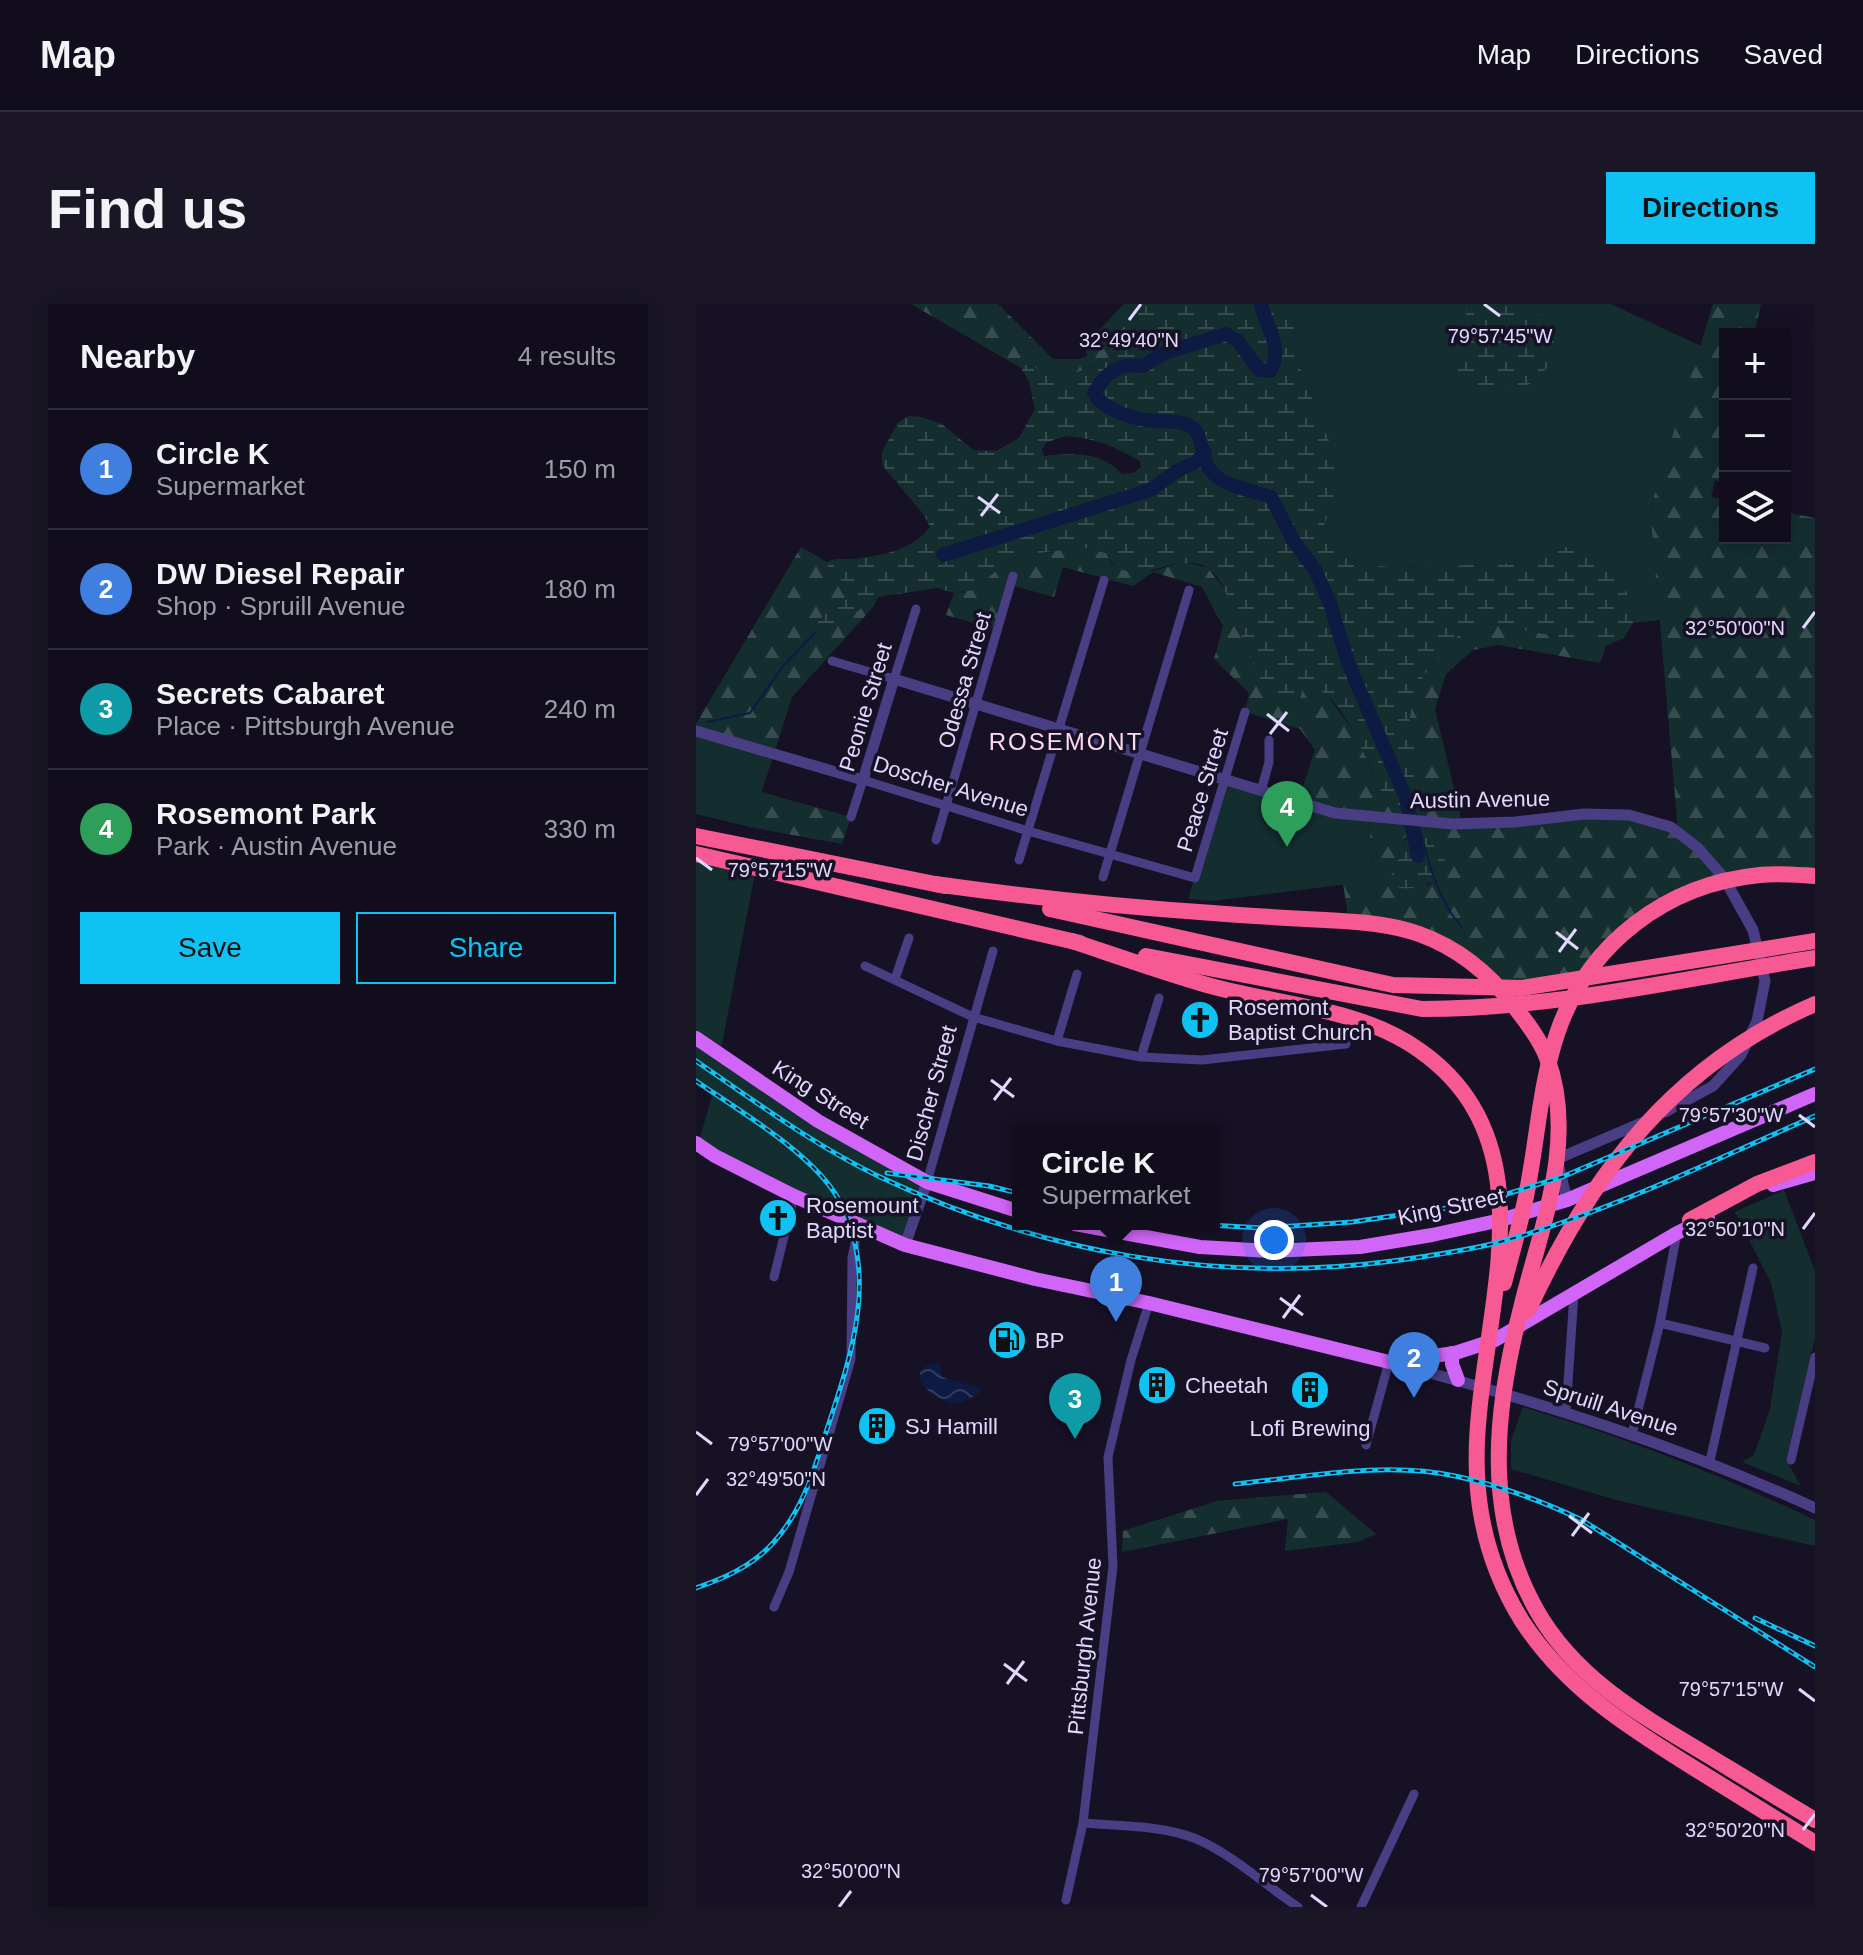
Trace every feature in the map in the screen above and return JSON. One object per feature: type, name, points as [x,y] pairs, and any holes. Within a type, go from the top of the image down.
[{"type":"highway","points":[[696,836],[935,884],[1393,985],[1522,988],[1728,963],[1815,958]]},
{"type":"highway","points":[[696,854],[1072,941],[1422,1009],[1550,1002],[1815,941]]},
{"type":"highway","points":[[1491,1335],[1526,1200],[1542,1091],[1556,1036],[1577,988],[1608,948],[1641,917],[1690,891],[1750,876],[1815,876]]},
{"type":"highway","points":[[935,884],[1113,907],[1384,925],[1417,933],[1457,952],[1491,978],[1542,1046],[1549,1063],[1558,1117],[1558,1150],[1553,1182],[1511,1353],[1500,1423],[1498,1464],[1502,1505],[1507,1539],[1517,1568],[1539,1614],[1578,1665],[1612,1695],[1815,1820]]},
{"type":"highway","points":[[1072,941],[1208,985],[1338,1015],[1398,1037],[1425,1054],[1455,1083],[1481,1125],[1495,1162],[1501,1202],[1491,1335],[1478,1435],[1477,1476],[1489,1551],[1507,1594],[1522,1620],[1564,1675],[1606,1711],[1815,1843]]},
{"type":"highway","points":[[1511,1353],[1525,1316],[1562,1242],[1600,1180],[1633,1137],[1672,1098],[1721,1057],[1779,1020],[1815,1004]]},
{"type":"highway","points":[[1690,1220],[1749,1188],[1815,1167]]},
{"type":"highway","points":[[1732,1205],[1774,1182],[1815,1167]]},
{"type":"main road","name":"King Street","points":[[696,1038],[818,1121],[927,1182],[1012,1209]]},
{"type":"main road","name":"King Street","points":[[1108,1230],[1200,1247],[1270,1251],[1360,1247],[1487,1223],[1567,1200],[1815,1094]]},
{"type":"main road","points":[[696,1143],[794,1196],[905,1245],[1035,1279],[1149,1303],[1389,1362],[1452,1353],[1495,1340],[1677,1233],[1732,1205]]},
{"type":"main road","points":[[1677,1233],[1690,1220],[1739,1189],[1815,1154]]},
{"type":"main road","points":[[1452,1353],[1458,1380]]},
{"type":"street","name":"Odessa Street","points":[[936,840],[1013,576]]},
{"type":"street","points":[[1019,860],[1104,580]]},
{"type":"street","points":[[1103,877],[1189,590]]},
{"type":"street","name":"Peonie Street","points":[[851,817],[916,609]]},
{"type":"street","name":"Austin Avenue","points":[[832,661],[1335,813],[1414,822],[1488,823],[1584,814],[1629,815],[1671,827],[1698,848],[1724,878],[1753,930],[1765,981],[1757,1021],[1741,1055],[1713,1086],[1657,1116],[1557,1159],[1567,1200]]},
{"type":"street","name":"Peace Street","points":[[1195,878],[1245,712]]},
{"type":"street","name":"Doscher Avenue","points":[[696,731],[1195,878]]},
{"type":"street","points":[[1261,791],[1269,762],[1269,740]]},
{"type":"street","points":[[895,979],[909,938]]},
{"type":"street","name":"Discher Street","points":[[905,1245],[927,1182],[993,951]]},
{"type":"street","points":[[865,966],[973,1017],[1057,1041],[1141,1057],[1202,1060],[1346,1044]]},
{"type":"street","points":[[1057,1041],[1077,974]]},
{"type":"street","points":[[1141,1057],[1159,998]]},
{"type":"street","points":[[774,1277],[794,1196]]},
{"type":"street","points":[[774,1607],[790,1568],[851,1359],[852,1258],[859,1224]]},
{"type":"street","points":[[1632,1434],[1660,1323],[1677,1233]]},
{"type":"street","points":[[1710,1461],[1753,1268]]},
{"type":"street","points":[[1566,1412],[1574,1294]]},
{"type":"street","name":"Pittsburgh Avenue","points":[[1066,1900],[1083,1823],[1113,1566],[1108,1457],[1131,1360],[1149,1303]]},
{"type":"street","points":[[1660,1323],[1765,1348]]},
{"type":"street","points":[[1791,1460],[1815,1359]]},
{"type":"street","points":[[1366,1445],[1389,1362]]},
{"type":"street","name":"Spruill Avenue","points":[[1389,1362],[1632,1434],[1710,1461],[1815,1508]]},
{"type":"street","points":[[1361,1907],[1414,1794]]},
{"type":"street","points":[[1083,1823],[1167,1831],[1195,1839],[1229,1858],[1298,1907]]},
{"type":"green space","points":[[911,304],[998,304],[1053,359],[1087,356],[1085,345],[1124,304],[1136,304],[1138,317],[1127,341],[1106,360],[1080,371],[1062,374],[1024,364],[1021,368]]},
{"type":"green space","points":[[1136,304],[1298,304],[1294,335],[1298,363],[1340,475],[1324,526],[1340,556],[1361,564],[1401,568],[1518,563],[1544,548],[1570,547],[1602,561],[1618,573],[1631,603],[1633,623],[1624,638],[1606,646],[1494,624],[1459,635],[1433,662],[1413,693],[1409,724],[1419,767],[1418,797],[1425,832],[1445,857],[1443,872],[1427,884],[1415,888],[1395,887],[1390,878],[1405,843],[1404,823],[1381,790],[1350,726],[1328,696],[1316,689],[1303,689],[1298,705],[1289,714],[1276,693],[1262,683],[1219,579],[1206,567],[1194,563],[1139,572],[1126,571],[1115,565],[1106,553],[1082,547],[1039,553],[1010,560],[972,590],[954,593],[937,588],[878,597],[831,629],[817,635],[812,630],[853,589],[830,572],[827,562],[895,551],[914,542],[930,527],[924,515],[882,465],[882,452],[898,422],[909,416],[921,417],[942,424],[973,450],[996,451],[1019,438],[1035,409],[1029,382],[1021,368],[1023,364],[1062,374],[1093,367],[1118,351],[1127,341],[1138,317]],"holes":[[[1067,436],[1113,447],[1140,461],[1141,467],[1133,473],[1122,474],[1096,457],[1076,454],[1044,456],[1042,449],[1047,442]]]},
{"type":"green space","points":[[1298,304],[1467,304],[1465,331],[1458,345],[1546,320],[1526,304],[1611,304],[1701,346],[1652,503],[1660,620],[1633,623],[1631,603],[1544,548],[1518,563],[1401,568],[1361,564],[1340,556],[1324,526],[1335,456],[1298,363],[1294,335]]},
{"type":"green space","points":[[1467,304],[1526,304],[1546,320],[1555,340],[1548,366],[1537,381],[1516,389],[1483,393],[1467,389],[1457,369],[1458,345],[1465,331]]},
{"type":"green space","points":[[1713,304],[1761,304],[1755,328],[1719,328],[1719,481],[1715,480],[1711,497],[1719,499],[1719,544],[1791,544],[1791,513],[1815,518],[1815,876],[1764,875],[1673,899],[1583,977],[1499,988],[1457,952],[1349,922],[1343,884],[1373,880],[1369,817],[1298,802],[1315,750],[1300,729],[1245,712],[1249,693],[1214,659],[1223,626],[1202,587],[1153,572],[1133,586],[1063,567],[1054,597],[1011,585],[998,630],[946,615],[954,593],[972,590],[1010,560],[1039,553],[1082,547],[1106,553],[1112,564],[1153,571],[1184,562],[1208,568],[1227,593],[1262,683],[1276,692],[1283,708],[1302,689],[1311,686],[1323,689],[1362,744],[1384,795],[1401,810],[1406,833],[1403,852],[1390,878],[1428,885],[1443,871],[1444,857],[1425,832],[1418,797],[1419,767],[1409,724],[1413,693],[1433,662],[1459,635],[1494,624],[1606,646],[1600,663],[1498,645],[1473,650],[1446,674],[1435,709],[1462,823],[1629,815],[1678,831],[1652,503]]},
{"type":"green space","points":[[801,547],[827,562],[830,572],[853,589],[847,598],[815,623],[831,629],[878,597],[874,606],[792,697],[774,754],[696,731],[696,724]]},
{"type":"green space","points":[[696,731],[774,754],[750,827],[696,814]]},
{"type":"green space","points":[[1224,780],[1369,817],[1373,881],[1212,901],[1188,899]]},
{"type":"green space","points":[[761,792],[851,817],[842,844],[750,827]]},
{"type":"green space","points":[[696,854],[756,868],[720,1054],[927,1182],[905,1245],[698,1144],[713,1093],[696,1081]]},
{"type":"green space","points":[[1784,1190],[1815,1271],[1815,1338],[1786,1460],[1801,1486],[1742,1462],[1754,1455],[1770,1409],[1782,1332],[1771,1283],[1735,1212]]},
{"type":"green space","points":[[1523,1407],[1671,1458],[1815,1520],[1815,1546],[1616,1500],[1511,1469],[1511,1440]]},
{"type":"green space","points":[[1326,1492],[1376,1534],[1358,1542],[1285,1551],[1288,1519],[1122,1552],[1123,1531],[1217,1501]]},
{"type":"water","points":[[940,1362],[942,1377],[980,1388],[981,1392],[956,1403],[935,1395],[924,1386],[920,1375],[923,1368]]},
{"type":"waterway","points":[[1261,304],[1275,346],[1270,371],[1259,370],[1238,341],[1226,334],[1164,353],[1143,366],[1114,370],[1094,393],[1105,405],[1129,416],[1190,426],[1198,434],[1205,460],[1212,472],[1235,486],[1271,497],[1293,540],[1315,570],[1330,603],[1348,663],[1406,798],[1418,856]]},
{"type":"waterway","points":[[943,555],[1150,490],[1196,462],[1205,453]]},
{"type":"waterway","points":[[1324,599],[1389,744],[1416,816]]},
{"type":"waterway","points":[[706,722],[750,713],[783,666],[815,633]]},
{"type":"waterway","points":[[1419,826],[1440,893],[1462,927]]},
{"type":"railway","points":[[696,1061],[832,1152],[941,1203],[1012,1228]]},
{"type":"railway","points":[[1220,1226],[1262,1228],[1352,1222],[1474,1204],[1562,1177],[1815,1069]]},
{"type":"railway","points":[[696,1081],[774,1134],[827,1183],[839,1200],[851,1228],[858,1257],[859,1286],[857,1314],[845,1372],[800,1503],[773,1543],[756,1558],[728,1575],[696,1588]]},
{"type":"railway","points":[[1021,1230],[1131,1256],[1196,1265],[1327,1267],[1393,1261],[1460,1251],[1541,1230],[1620,1201],[1815,1116]]},
{"type":"railway","points":[[887,1173],[1012,1192]]},
{"type":"railway","points":[[1235,1484],[1345,1472],[1401,1470],[1455,1476],[1504,1489],[1582,1520],[1815,1667]]},
{"type":"railway","points":[[1755,1618],[1815,1646]]},
{"type":"place","name":"Rosemont Park","points":[[1287,847]]},
{"type":"place","name":"Rosemont Baptist Church","points":[[1200,1020]]},
{"type":"place","name":"Rosemount Baptist","points":[[778,1218]]},
{"type":"place","name":"Circle K","points":[[1116,1322]]},
{"type":"place","name":"BP","points":[[1007,1340]]},
{"type":"place","name":"Cheetah","points":[[1157,1385]]},
{"type":"place","name":"Lofi Brewing","points":[[1310,1390]]},
{"type":"place","name":"DW Diesel Repair","points":[[1414,1398]]},
{"type":"place","name":"SJ Hamill","points":[[877,1426]]},
{"type":"place","name":"Secrets Cabaret","points":[[1075,1439]]},
{"type":"district","name":"ROSEMONT","points":[[1066,742]]}]
